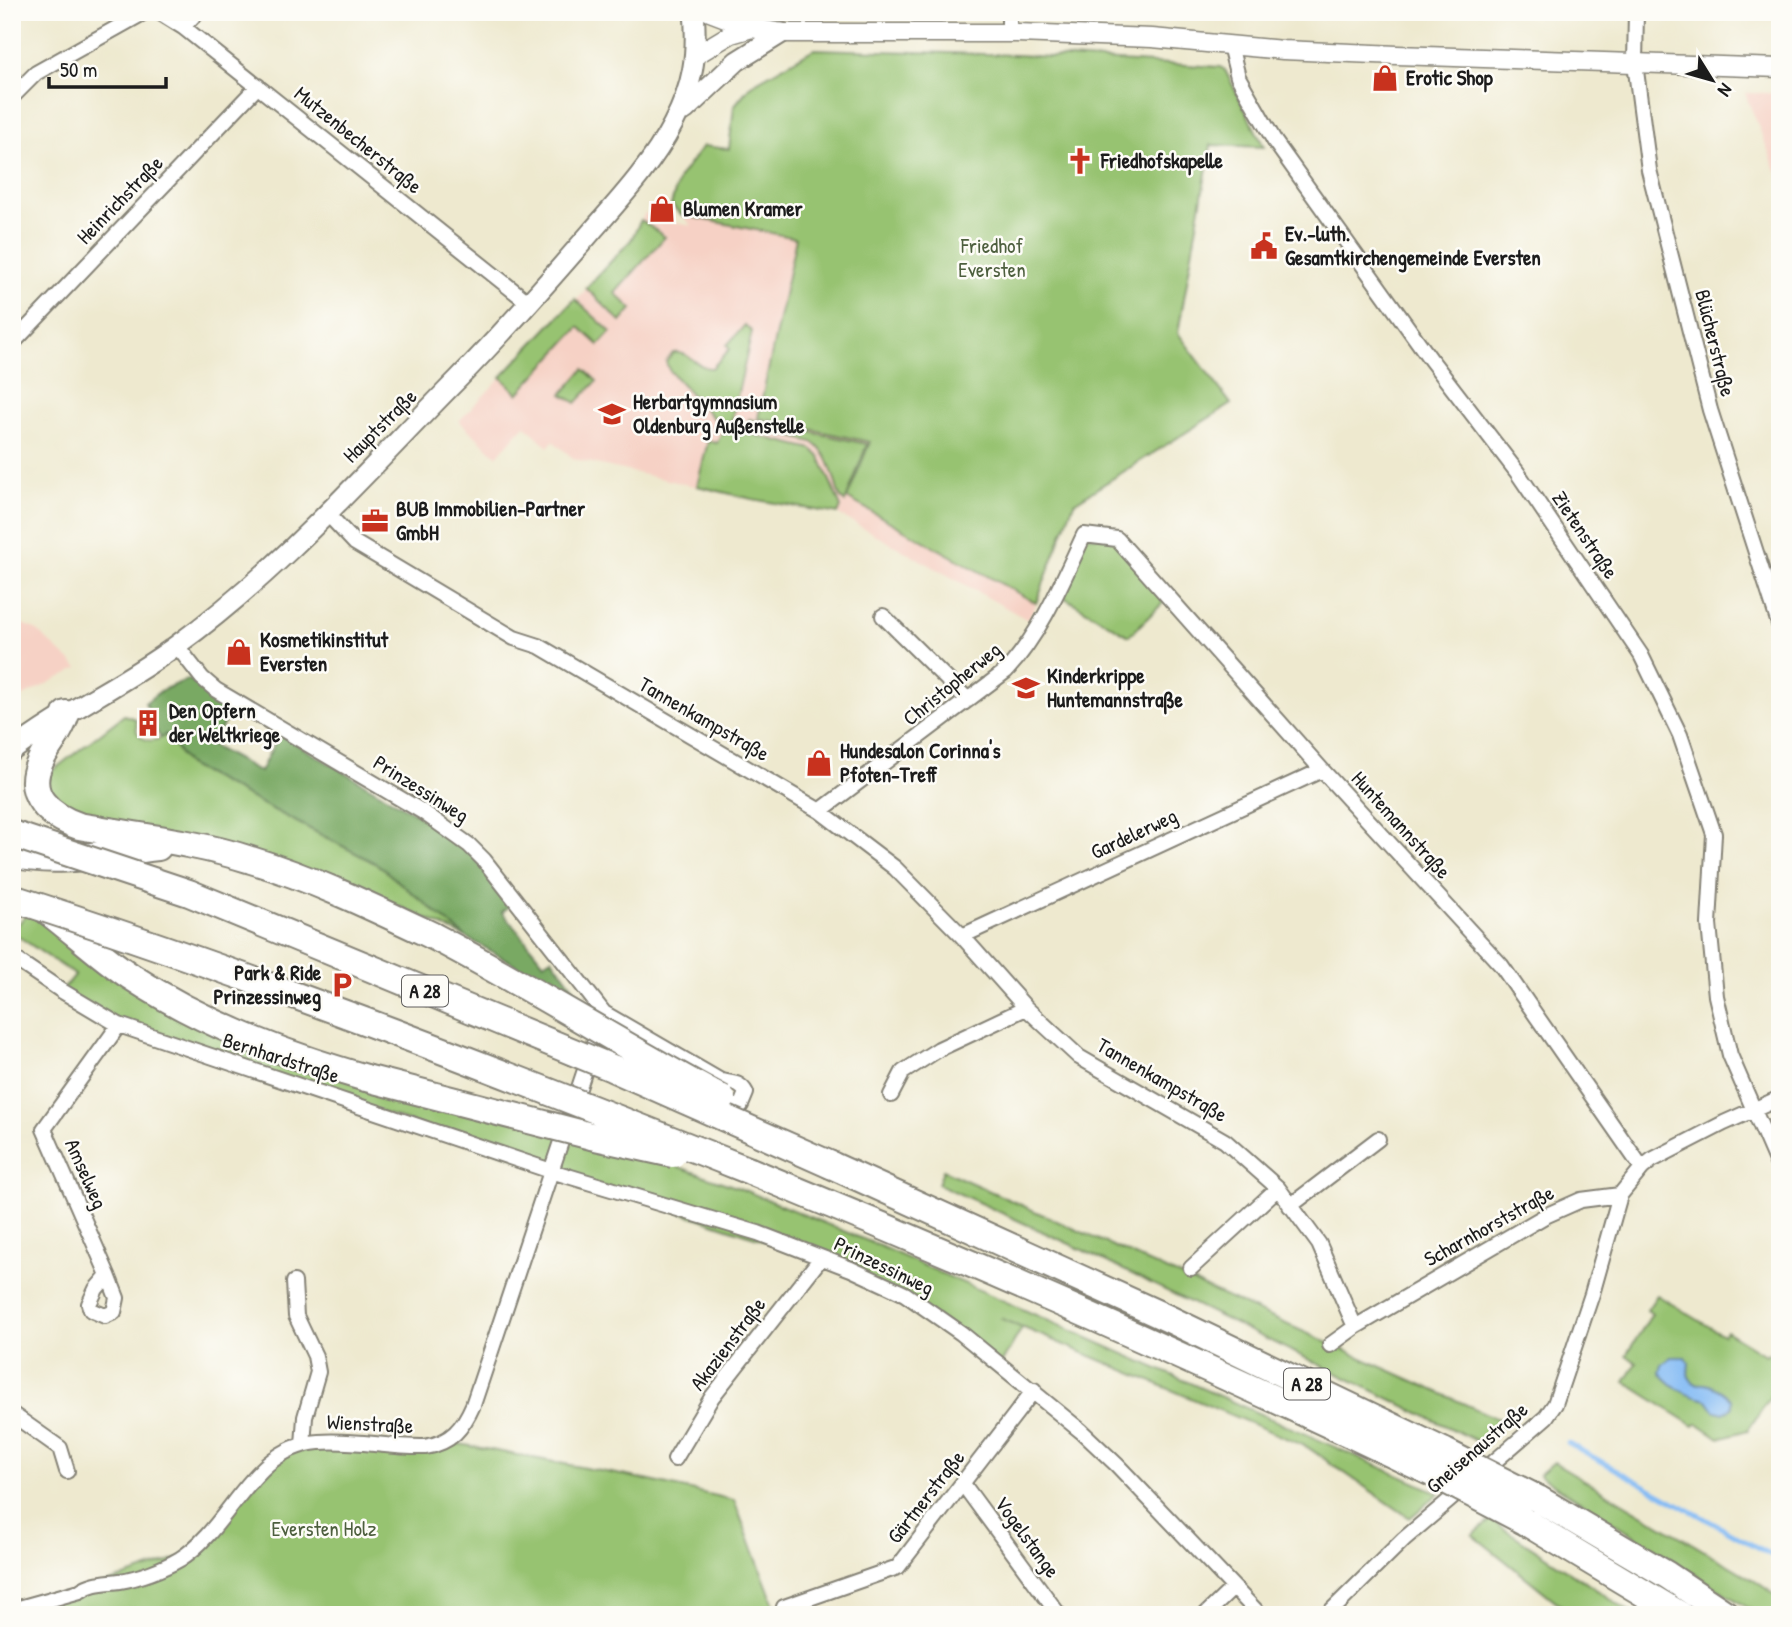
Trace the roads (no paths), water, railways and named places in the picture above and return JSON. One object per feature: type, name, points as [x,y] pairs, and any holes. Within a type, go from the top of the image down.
[{"type":"highway","points":[[66,714],[61,732],[39,763],[35,776],[36,793],[51,813],[62,820],[79,826],[225,852],[288,872],[352,898],[505,973],[659,1065],[770,1125],[831,1166]]},
{"type":"highway","name":"A 28","points":[[12,834],[189,893],[612,1068],[918,1204],[1244,1355],[1439,1462],[1524,1521],[1680,1615]]},
{"type":"highway","points":[[12,854],[61,860],[184,845]]},
{"type":"highway","points":[[12,887],[130,976],[189,1010],[269,1047],[366,1078],[591,1136],[750,1171]]},
{"type":"highway","name":"A 28","points":[[12,898],[147,941],[575,1102],[901,1234],[1265,1393],[1538,1499],[1667,1575],[1727,1615]]},
{"type":"main road","name":"Hauptstraße","points":[[12,751],[66,714],[177,646],[260,577],[477,359],[529,303],[634,181],[675,120],[688,90],[696,55],[694,12]]},
{"type":"main road","points":[[675,120],[750,50],[782,33]]},
{"type":"main road","points":[[696,55],[731,66]]},
{"type":"street","points":[[12,97],[36,73],[145,12]]},
{"type":"street","name":"Mutzenbecherstraße","points":[[159,12],[183,27],[529,303]]},
{"type":"street","points":[[183,27],[197,12]]},
{"type":"street","points":[[710,12],[752,28],[782,33],[1009,33],[1152,38],[1397,55],[1780,68]]},
{"type":"street","points":[[1009,12],[1009,33]]},
{"type":"street","name":"Blücherstraße","points":[[1636,12],[1635,63],[1649,170],[1703,384],[1780,627]]},
{"type":"street","points":[[696,55],[731,34],[752,28]]},
{"type":"street","name":"Zietenstraße","points":[[1230,45],[1238,77],[1275,142],[1431,360],[1525,483],[1641,655],[1675,723],[1714,834],[1709,923],[1716,996],[1730,1055],[1780,1170]]},
{"type":"street","name":"Heinrichstraße","points":[[12,344],[258,86]]},
{"type":"street","name":"Tannenkampstraße","points":[[326,512],[355,543],[514,638],[539,646],[820,811],[895,868],[962,936],[1026,1008],[1079,1057],[1217,1135],[1278,1188],[1319,1244],[1355,1326]]},
{"type":"street","name":"Christopherweg","points":[[820,811],[1006,671],[1019,657],[1057,593],[1084,536],[1101,536]]},
{"type":"street","name":"Huntemannstraße","points":[[1101,536],[1117,539],[1322,770],[1501,965],[1642,1168]]},
{"type":"street","points":[[883,617],[968,700]]},
{"type":"street","name":"Prinzessinweg","points":[[177,646],[202,678],[216,690],[423,812],[469,845],[484,860],[604,1013],[721,1081]]},
{"type":"street","name":"Gardelerweg","points":[[962,936],[1322,770]]},
{"type":"street","name":"Bernhardstraße","points":[[12,957],[119,1025],[551,1171]]},
{"type":"street","points":[[891,1095],[903,1072],[939,1049],[1026,1008]]},
{"type":"street","points":[[551,1171],[604,1013]]},
{"type":"street","name":"Amselweg","points":[[108,1275],[44,1129],[119,1025]]},
{"type":"street","points":[[1620,1195],[1642,1168],[1664,1153],[1780,1098]]},
{"type":"street","points":[[1290,1206],[1378,1139]]},
{"type":"street","name":"Prinzessinweg","points":[[551,1171],[758,1233],[905,1294],[961,1332],[1034,1390],[1117,1465],[1260,1615]]},
{"type":"street","name":"Wienstraße","points":[[12,1610],[80,1591],[86,1586],[109,1580],[120,1581],[150,1572],[181,1558],[279,1454],[319,1442],[425,1447],[438,1445],[460,1430],[473,1405],[551,1171]]},
{"type":"street","points":[[1191,1268],[1278,1188]]},
{"type":"street","name":"Scharnhorststraße","points":[[1330,1345],[1355,1326],[1545,1216],[1581,1200],[1620,1195]]},
{"type":"street","name":"Gneisenaustraße","points":[[1327,1615],[1404,1539],[1524,1436],[1555,1404],[1592,1294],[1620,1195]]},
{"type":"street","name":"Akazienstraße","points":[[675,1460],[712,1397],[821,1258]]},
{"type":"street","points":[[294,1282],[296,1316],[315,1356],[318,1372],[305,1416],[303,1445]]},
{"type":"street","name":"Gärtnerstraße","points":[[783,1611],[898,1567],[1034,1390]]},
{"type":"street","points":[[12,1414],[60,1448],[67,1471]]},
{"type":"street","name":"Vogelstange","points":[[962,1484],[1059,1615]]},
{"type":"street","points":[[1205,1615],[1233,1588]]},
{"type":"water","points":[[1671,1357],[1685,1357],[1689,1363],[1689,1377],[1696,1384],[1706,1384],[1720,1390],[1732,1400],[1732,1408],[1724,1413],[1715,1411],[1707,1400],[1687,1394],[1671,1383],[1660,1373],[1662,1365]]},
{"type":"waterway","points":[[1568,1443],[1780,1560]]},
{"type":"place","name":"Erotic Shop","points":[[1385,78]]},
{"type":"place","name":"Friedhofskapelle","points":[[1080,161]]},
{"type":"place","name":"Blumen Kramer","points":[[662,209]]},
{"type":"place","name":"Ev.-luth. Gesamtkirchengemeinde Eversten","points":[[1264,246]]},
{"type":"place","name":"Herbartgymnasium Oldenburg Außenstelle","points":[[612,414]]},
{"type":"place","name":"BUB Immobilien-Partner GmbH","points":[[375,521]]},
{"type":"place","name":"Kosmetikinstitut Eversten","points":[[239,652]]},
{"type":"place","name":"Kinderkrippe Huntemannstraße","points":[[1026,688]]},
{"type":"place","name":"Den Opfern der Weltkriege","points":[[148,723]]},
{"type":"place","name":"Hundesalon Corinna's Pfoten-Treff","points":[[819,763]]},
{"type":"place","name":"Park & Ride Prinzessinweg","points":[[342,985]]},
{"type":"park label","name":"Friedhof Eversten","points":[[992,258]]},
{"type":"park label","name":"Eversten Holz","points":[[324,1529]]}]
